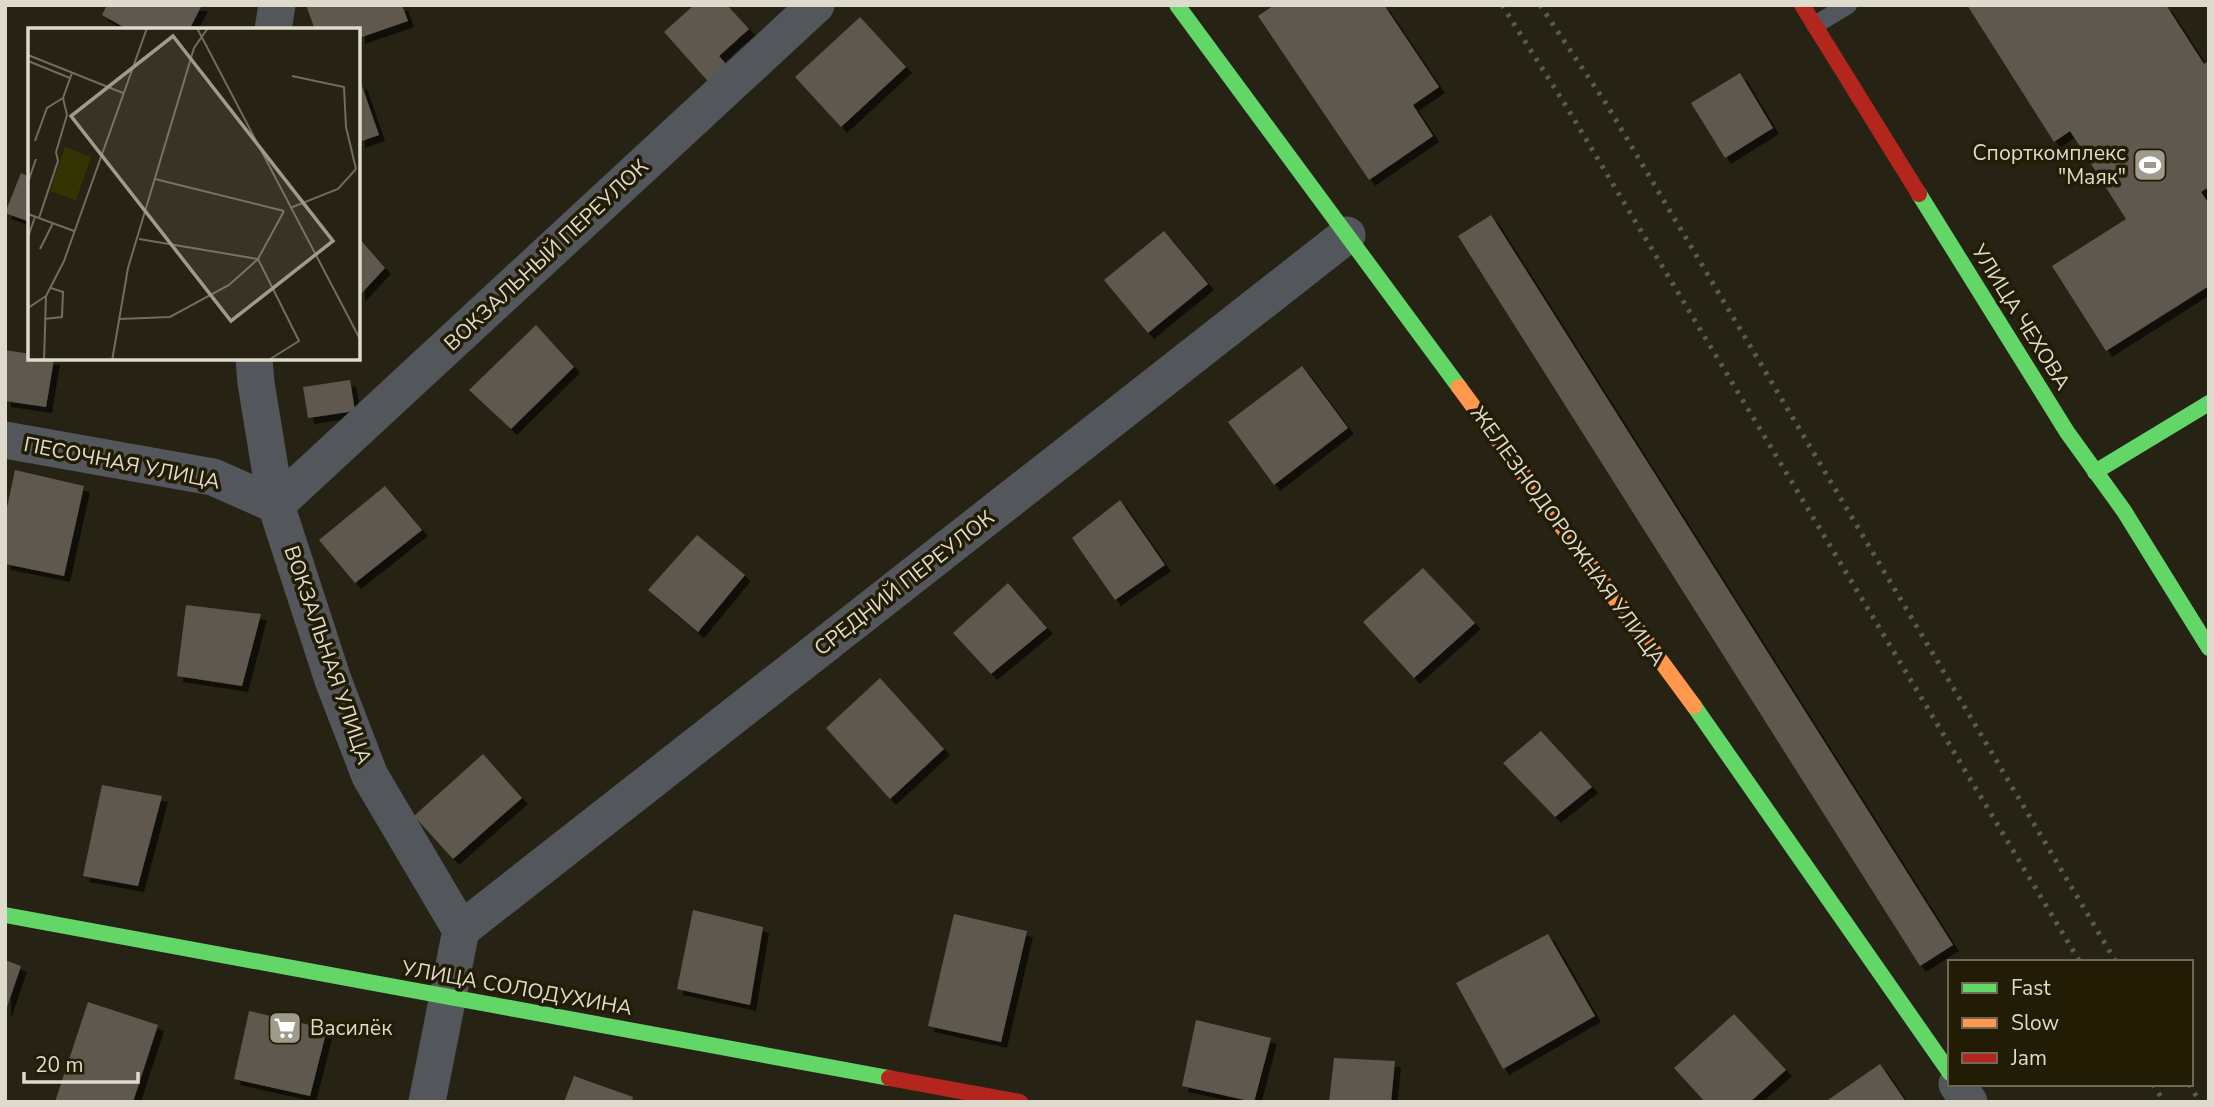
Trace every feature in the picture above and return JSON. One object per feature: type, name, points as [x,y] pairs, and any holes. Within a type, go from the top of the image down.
[{"type":"street","points":[[273,28],[277,5]]},
{"type":"street","name":"ВОКЗАЛЬНЫЙ ПЕРЕУЛОК","points":[[276,505],[816,5]]},
{"type":"street","name":"ЖЕЛЕЗНОДОРОЖНАЯ УЛИЦА","points":[[1177,5],[1727,751],[1948,1070]]},
{"type":"street","name":"УЛИЦА ЧЕХОВА","points":[[1802,5],[2067,432],[2124,512],[2209,648]]},
{"type":"street","name":"СРЕДНИЙ ПЕРЕУЛОК","points":[[461,930],[1347,235]]},
{"type":"street","name":"ВОКЗАЛЬНАЯ УЛИЦА","points":[[254,360],[276,505],[333,680],[370,776],[461,930]]},
{"type":"street","points":[[2095,472],[2209,403]]},
{"type":"street","name":"ПЕСОЧНАЯ УЛИЦА","points":[[5,440],[213,477],[276,505]]},
{"type":"street","name":"УЛИЦА СОЛОДУХИНА","points":[[5,915],[1020,1102]]},
{"type":"street","points":[[427,1102],[461,930]]},
{"type":"street","points":[[1958,1086],[1969,1102]]},
{"type":"lane","points":[[1815,26],[1848,5]]},
{"type":"building","points":[[107,5],[202,5],[190,28],[125,28],[102,15]]},
{"type":"building","points":[[306,5],[402,5],[408,21],[360,38],[360,28],[314,28]]},
{"type":"building","points":[[694,5],[727,5],[749,29],[719,56],[732,71],[714,88],[664,32]]},
{"type":"building","points":[[1274,5],[1384,5],[1439,87],[1413,105],[1433,136],[1369,180],[1258,16]]},
{"type":"building","name":"Спорткомплекс \"Маяк\"","points":[[1967,5],[2166,5],[2204,64],[2209,61],[2209,187],[2201,192],[2209,204],[2209,286],[2106,351],[2052,266],[2126,219],[2070,131],[2054,142]]},
{"type":"building","points":[[860,17],[906,67],[841,127],[795,77]]},
{"type":"building","points":[[1740,73],[1773,128],[1725,158],[1691,103]]},
{"type":"building","points":[[360,84],[379,135],[360,142]]},
{"type":"building","points":[[21,173],[28,176],[28,221],[5,213]]},
{"type":"building","points":[[1491,215],[1953,945],[1920,966],[1458,236]]},
{"type":"building","points":[[1164,231],[1208,284],[1148,333],[1104,280]]},
{"type":"building","points":[[360,239],[385,268],[360,295]]},
{"type":"building","points":[[536,325],[574,367],[511,429],[469,390]]},
{"type":"building","points":[[5,350],[28,354],[28,360],[54,360],[46,407],[5,401]]},
{"type":"building","points":[[1302,366],[1348,428],[1274,485],[1228,422]]},
{"type":"building","points":[[350,380],[355,411],[308,418],[303,387]]},
{"type":"building","points":[[15,470],[84,486],[64,576],[5,564],[5,517]]},
{"type":"building","points":[[385,486],[422,530],[355,583],[319,540]]},
{"type":"building","points":[[1120,500],[1165,565],[1115,600],[1072,538]]},
{"type":"building","points":[[697,535],[745,575],[698,632],[648,590]]},
{"type":"building","points":[[1423,568],[1475,623],[1414,678],[1363,622]]},
{"type":"building","points":[[1008,583],[1047,628],[991,674],[953,633]]},
{"type":"building","points":[[186,605],[261,614],[242,686],[177,676]]},
{"type":"building","points":[[880,678],[944,749],[890,799],[826,728]]},
{"type":"building","points":[[1541,731],[1592,787],[1555,817],[1503,763]]},
{"type":"building","points":[[483,754],[522,798],[453,859],[414,816]]},
{"type":"building","points":[[102,785],[162,796],[138,886],[83,876]]},
{"type":"building","points":[[693,910],[763,927],[750,1005],[677,989]]},
{"type":"building","points":[[954,914],[1027,931],[1001,1042],[928,1026]]},
{"type":"building","points":[[1548,934],[1595,1016],[1503,1069],[1456,983]]},
{"type":"building","points":[[5,960],[21,966],[6,1010],[5,1010]]},
{"type":"building","points":[[88,1002],[158,1025],[133,1102],[55,1102]]},
{"type":"building","points":[[249,1011],[327,1029],[310,1096],[234,1079]]},
{"type":"building","points":[[1734,1014],[1786,1070],[1750,1102],[1705,1102],[1674,1068]]},
{"type":"building","points":[[1196,1020],[1271,1038],[1254,1102],[1182,1086]]},
{"type":"building","points":[[1334,1058],[1395,1061],[1391,1102],[1329,1102]]},
{"type":"building","points":[[1880,1064],[1906,1102],[1825,1102]]},
{"type":"building","points":[[574,1076],[633,1097],[632,1102],[564,1102]]},
{"type":"railway","points":[[1502,5],[1566,106],[2079,960]]},
{"type":"railway","points":[[1540,5],[1607,105],[2115,960]]},
{"type":"railway","points":[[2154,1086],[2164,1102]]},
{"type":"railway","points":[[2190,1086],[2200,1102]]},
{"type":"traffic: fast","points":[[1177,5],[1459,387]]},
{"type":"traffic: fast","points":[[1919,194],[2067,432],[2124,511],[2209,648]]},
{"type":"traffic: fast","points":[[2095,472],[2209,403]]},
{"type":"traffic: fast","points":[[1694,706],[1948,1070]]},
{"type":"traffic: fast","points":[[5,915],[889,1078]]},
{"type":"traffic: slow","points":[[1459,387],[1694,706]]},
{"type":"traffic: jam","points":[[1802,5],[1919,194]]},
{"type":"traffic: jam","points":[[889,1078],[1020,1102]]},
{"type":"place","name":"Спорткомплекс \"Маяк\"","points":[[2150,165]]},
{"type":"place","name":"Василёк","points":[[285,1028]]}]
